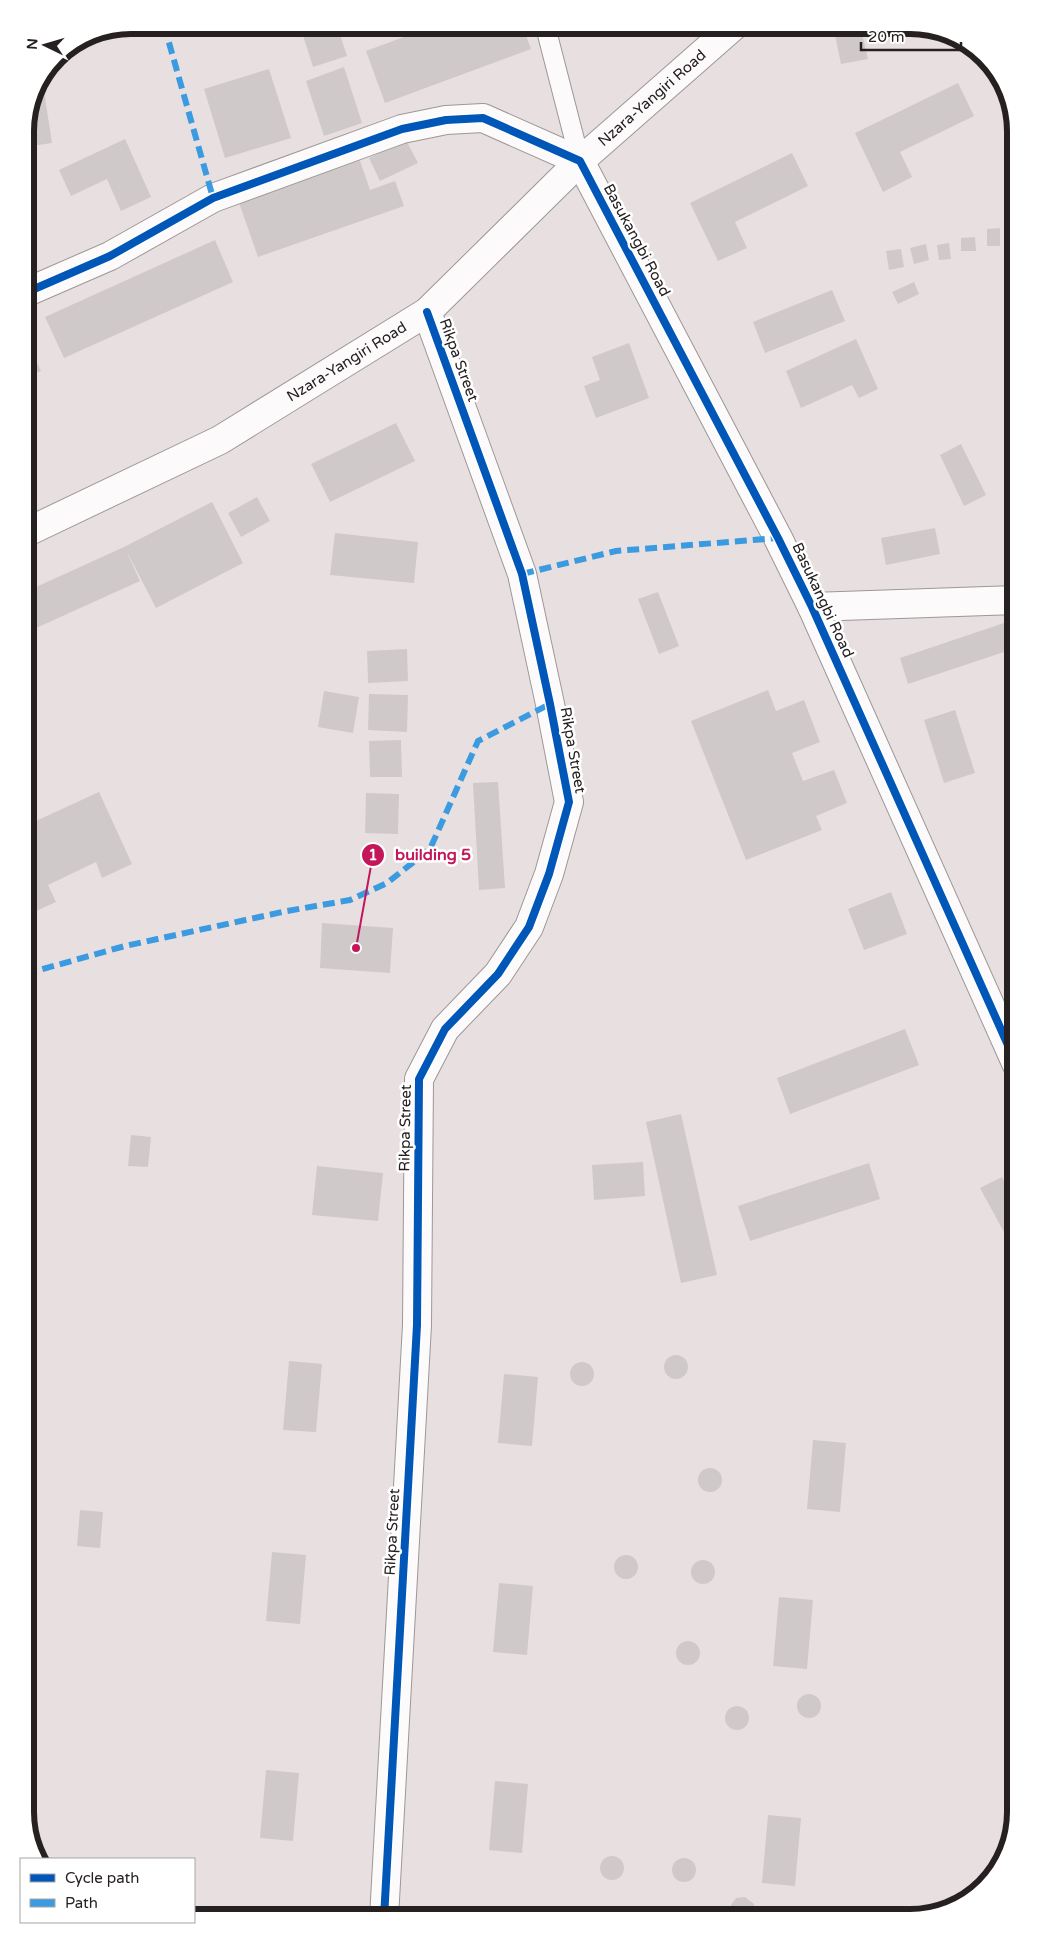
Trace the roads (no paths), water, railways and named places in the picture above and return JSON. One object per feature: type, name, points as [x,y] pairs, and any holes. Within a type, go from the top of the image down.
[{"type":"street","name":"Nzara-Yangiri Road","points":[[34,529],[220,440],[427,312],[580,161],[725,34]]},
{"type":"street","points":[[34,288],[110,256],[213,198],[402,129],[446,120],[483,118],[580,161]]},
{"type":"street","name":"Basukangbi Road","points":[[580,161],[778,538],[812,607],[1007,1043]]},
{"type":"street","name":"Rikpa Street","points":[[385,1909],[417,1325],[419,1080],[445,1028],[498,974],[529,927],[550,874],[569,802],[522,574],[427,312]]},
{"type":"street","points":[[812,607],[1007,600]]},
{"type":"lane","points":[[547,34],[580,161]]},
{"type":"place","name":"building 5","points":[[356,948]]}]
